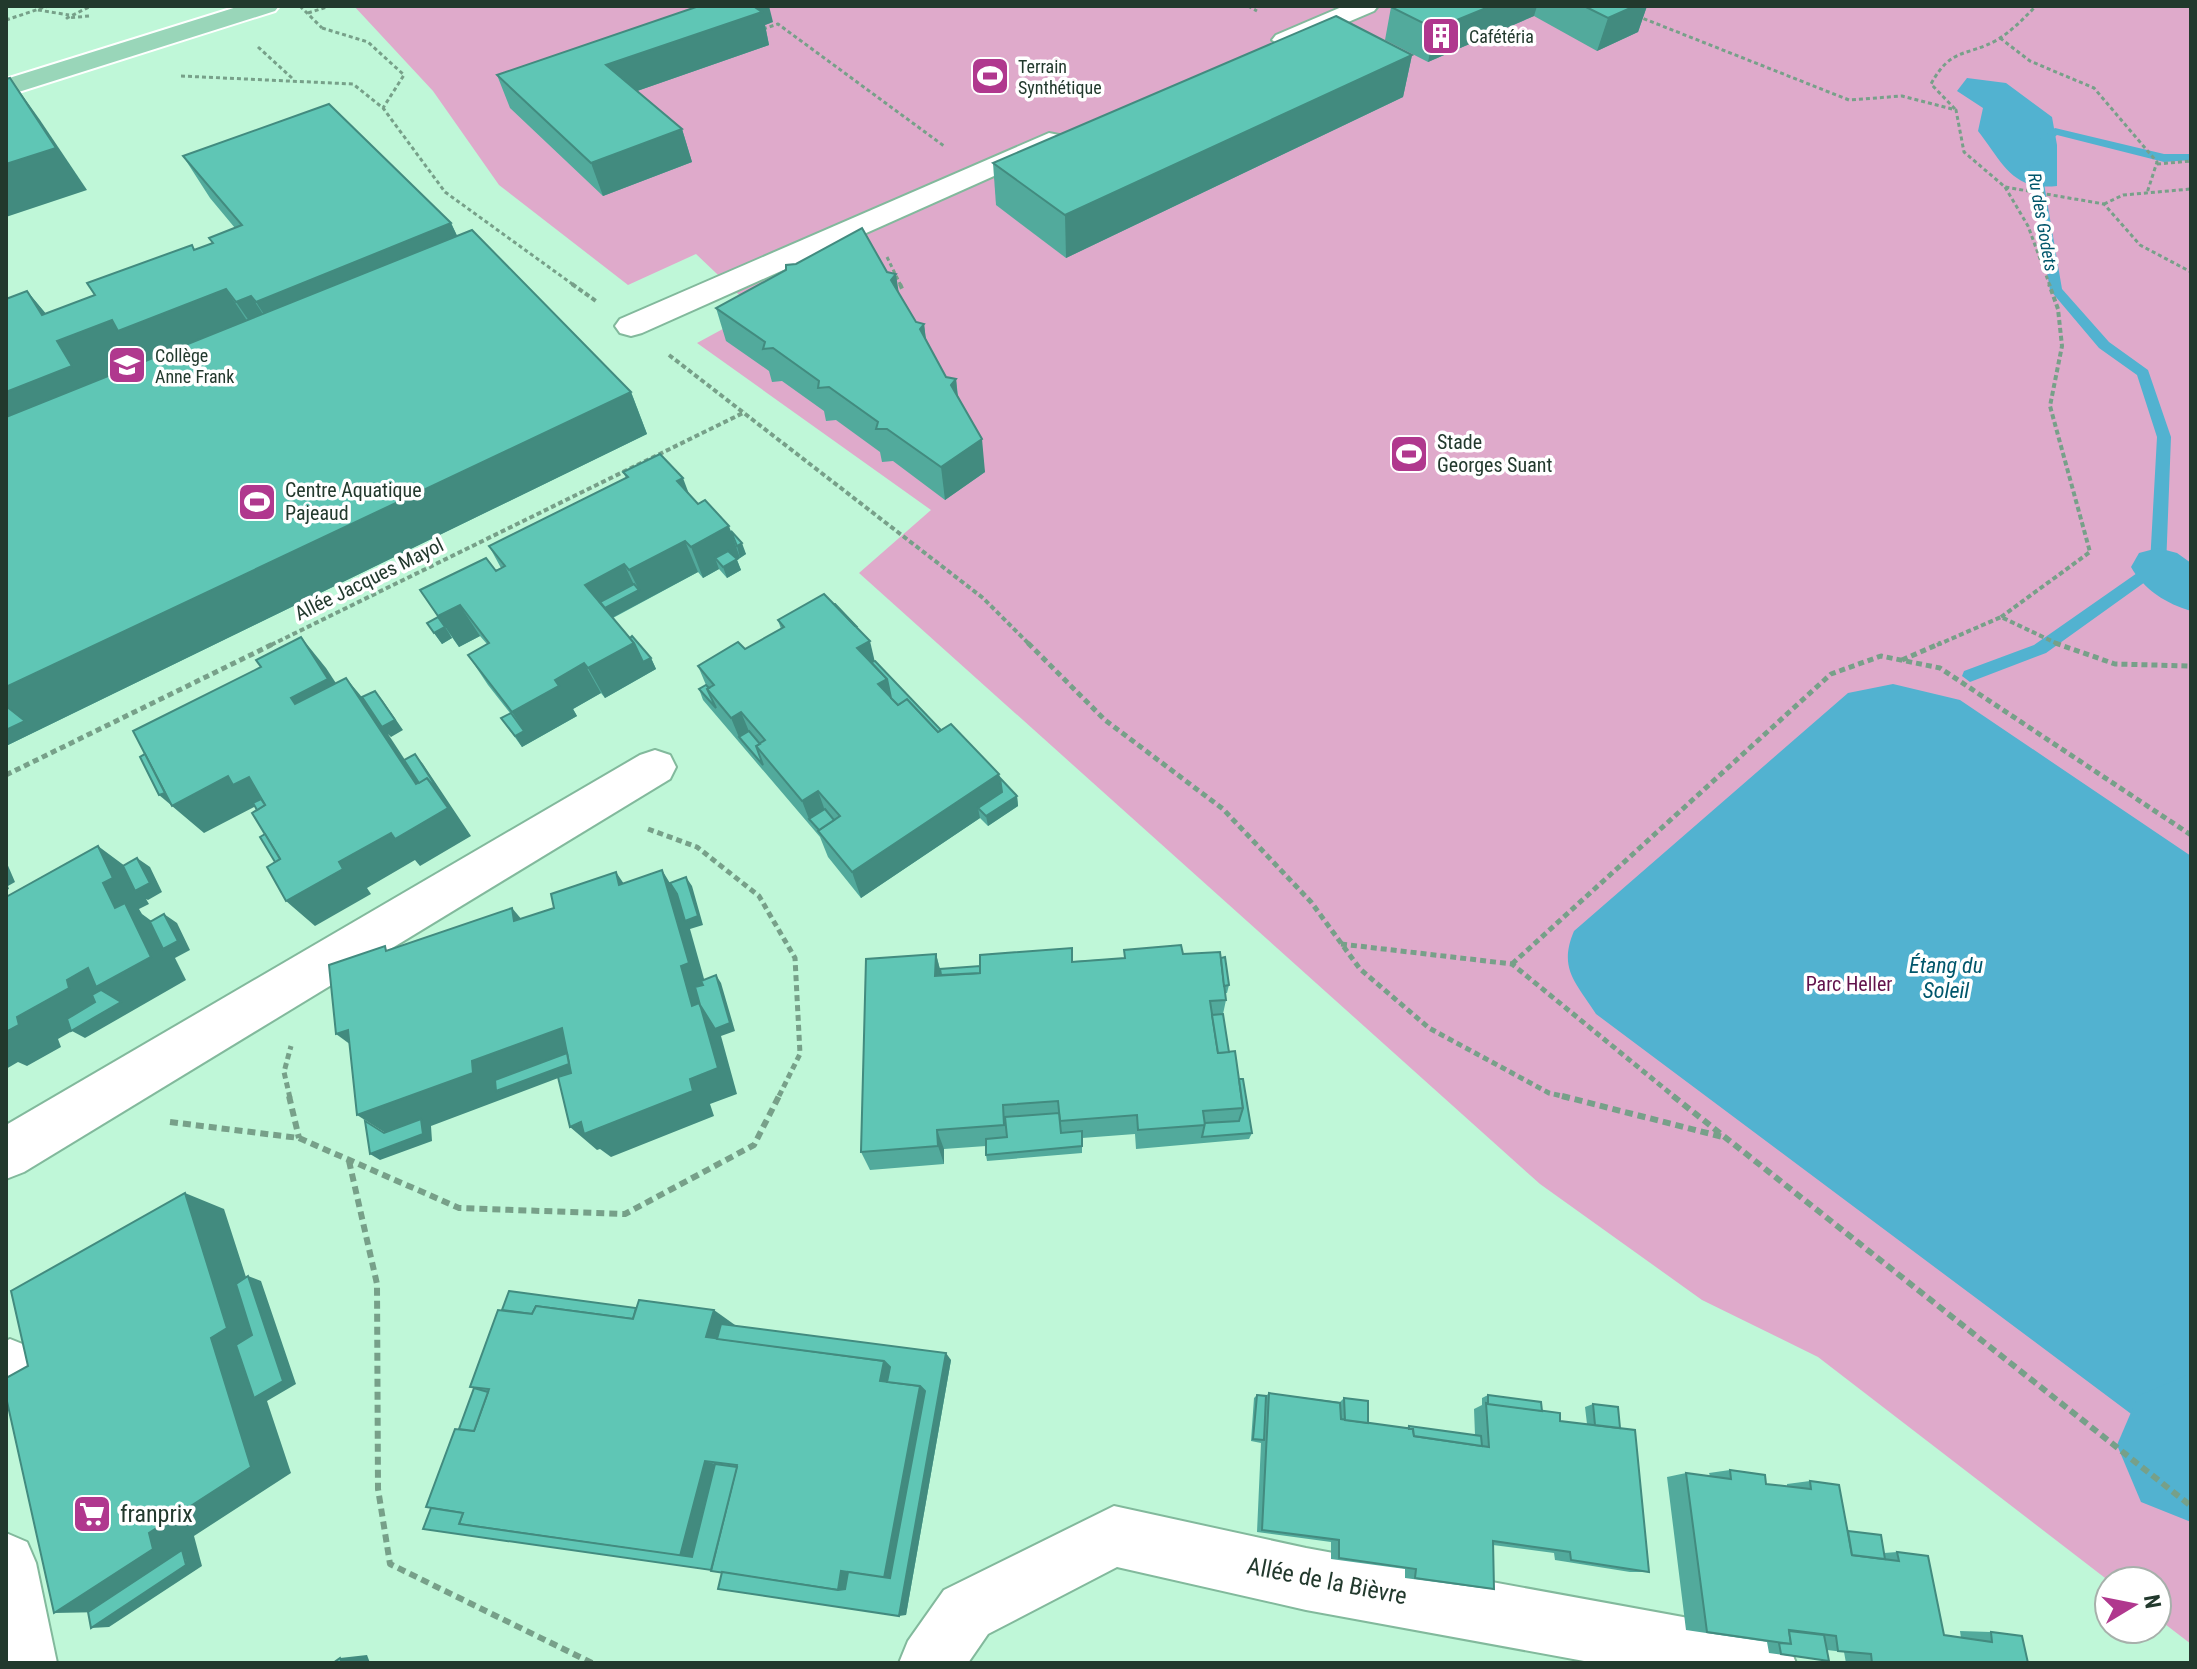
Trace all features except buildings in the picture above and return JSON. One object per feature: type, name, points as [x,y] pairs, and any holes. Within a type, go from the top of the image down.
[{"type":"main road","points":[[6,85],[266,6]]},
{"type":"lane","points":[[1260,51],[1365,6]]},
{"type":"lane","points":[[631,326],[1077,129]]},
{"type":"lane","points":[[6,1154],[655,767]]},
{"type":"lane","name":"Allée de la Bièvre","points":[[930,1663],[966,1612],[1114,1536],[1306,1579],[1765,1663]]},
{"type":"lane","points":[[6,1563],[26,1663]]},
{"type":"path","points":[[6,20],[48,6]]},
{"type":"path","points":[[35,10],[69,15],[91,6]]},
{"type":"path","points":[[300,6],[334,36],[355,36],[387,54],[404,75],[383,108]]},
{"type":"path","points":[[1901,660],[2001,617],[2090,552],[2050,406],[2062,346],[2058,309],[2028,226],[2005,187],[1964,152],[1956,110],[1931,84],[1940,63],[1973,46],[2000,38],[2036,6]]},
{"type":"path","points":[[1628,12],[1849,100],[1902,96],[1956,110]]},
{"type":"path","points":[[69,15],[67,18],[72,20],[99,13]]},
{"type":"path","points":[[758,30],[778,24],[979,172]]},
{"type":"path","points":[[2000,38],[2030,61],[2094,88],[2157,163],[2147,193]]},
{"type":"path","points":[[253,42],[293,79]]},
{"type":"path","points":[[172,76],[353,84],[383,108],[445,192],[745,412],[983,598],[1105,720],[1223,809],[1311,902],[1360,969],[1429,1028],[1549,1093],[1723,1137]]},
{"type":"path","points":[[2157,163],[2191,161]]},
{"type":"path","points":[[2005,187],[2104,204],[2140,245],[2191,272]]},
{"type":"path","points":[[2104,204],[2123,195],[2191,189]]},
{"type":"path","name":"Allée Jacques Mayol","points":[[7,773],[745,412]]},
{"type":"path","points":[[2001,617],[2066,648],[2115,664],[2191,666]]},
{"type":"path","points":[[1512,964],[1831,674],[1881,656],[1940,668],[2191,835]]},
{"type":"path","points":[[78,1111],[299,1138],[459,1208],[625,1214],[754,1145],[800,1054],[795,958],[759,896],[697,847],[589,806]]},
{"type":"path","points":[[1340,944],[1512,964],[1723,1137],[2191,1506]]},
{"type":"path","points":[[299,1138],[284,1072],[311,972]]},
{"type":"path","points":[[349,1160],[377,1284],[378,1489],[390,1564],[592,1663]]},
{"type":"green space","name":"Parc Heller","points":[[354,6],[2191,6],[2191,1644],[2173,1630],[2173,1565],[2093,1565],[2093,1569],[1818,1357],[1702,1300],[1540,1184],[859,573],[931,510],[697,343],[756,311],[696,254],[628,285],[499,185],[433,91]]},
{"type":"water","points":[[1967,78],[2006,83],[2052,117],[2057,145],[2057,186],[2029,184],[2002,164],[1978,131],[1983,108],[1957,91]]},
{"type":"water","name":"Étang du Soleil","points":[[1893,684],[1960,700],[2191,856],[2191,1445],[2174,1446],[1596,1014],[1572,975],[1568,956],[1574,931],[1848,693]]},
{"type":"waterway","name":"Ru des Godets","points":[[2038,145],[2055,131],[2164,158],[2191,157]]},
{"type":"waterway","name":"Ru des Godets","points":[[1970,676],[2040,649],[2158,567],[2164,437],[2143,373],[2104,345],[2056,290],[2035,166]]},
{"type":"waterway","points":[[2158,567],[2191,591]]},
{"type":"waterway","points":[[2187,1445],[2191,1452]]},
{"type":"place","name":"Cafétéria","points":[[1441,36]]},
{"type":"place","name":"Terrain Synthétique","points":[[990,76]]},
{"type":"place","name":"Collège Anne Frank","points":[[127,365]]},
{"type":"place","name":"Stade Georges Suant","points":[[1409,454]]},
{"type":"place","name":"Centre Aquatique Pajeaud","points":[[257,502]]},
{"type":"place","name":"franprix","points":[[92,1514]]}]
